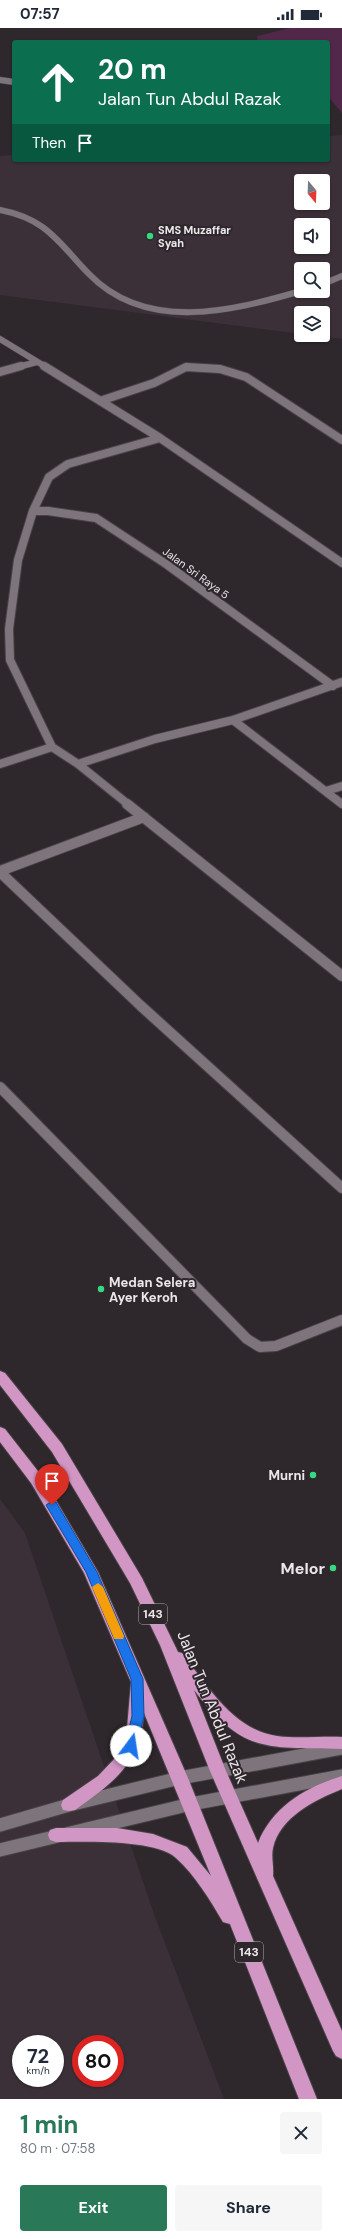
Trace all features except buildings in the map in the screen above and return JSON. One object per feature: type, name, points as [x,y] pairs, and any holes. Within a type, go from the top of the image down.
[{"type":"highway","name":"Jalan Tun Abdul Razak","points":[[0,1376],[57,1448],[137,1582],[168,1645],[229,1797],[342,2051]]},
{"type":"highway","name":"143","points":[[0,1432],[36,1479],[91,1572],[180,1778],[308,2099]]},
{"type":"highway","points":[[168,1645],[214,1705],[238,1728],[277,1742],[342,1743]]},
{"type":"highway","points":[[69,1805],[105,1780],[121,1764],[131,1746],[138,1716],[137,1679]]},
{"type":"highway","points":[[265,1880],[264,1848],[276,1825],[312,1794],[342,1782]]},
{"type":"highway","points":[[56,1835],[117,1836],[153,1841],[181,1852],[211,1888],[248,1949]]},
{"type":"street","points":[[0,80],[12,82]]},
{"type":"street","points":[[0,210],[10,211],[44,225],[103,287],[131,302],[155,311],[193,313],[252,306],[294,293]]},
{"type":"street","points":[[330,281],[342,276]]},
{"type":"street","points":[[0,339],[160,438],[342,563]]},
{"type":"street","points":[[0,372],[37,362]]},
{"type":"street","points":[[100,401],[154,382],[186,367],[220,369],[246,377],[342,440]]},
{"type":"street","points":[[160,438],[68,464],[49,477],[33,511],[18,560],[8,645],[10,660],[52,747],[78,764],[342,976]]},
{"type":"street","name":"Jalan Sri Raya 5","points":[[33,511],[48,511],[96,518],[166,564],[333,686]]},
{"type":"street","points":[[78,764],[155,739],[233,720],[342,682]]},
{"type":"street","points":[[233,720],[342,804]]},
{"type":"street","points":[[0,764],[52,747]]},
{"type":"street","points":[[326,791],[342,786]]},
{"type":"street","points":[[144,817],[0,871],[141,1006],[342,1188]]},
{"type":"street","points":[[0,1087],[247,1339],[260,1347],[276,1346],[342,1320]]},
{"type":"street","points":[[0,1825],[69,1805],[180,1778],[342,1748]]},
{"type":"street","points":[[0,1850],[56,1835],[190,1804],[342,1776]]},
{"type":"shaded area","points":[[290,28],[342,28],[342,113],[330,98],[330,40],[258,40],[257,36]]},
{"type":"shaded area","name":"SMS Muzaffar Syah","points":[[342,135],[342,339],[330,337],[330,306],[294,306],[294,333],[0,295],[0,156],[12,155],[12,162],[330,162],[330,136]]},
{"type":"shaded area","points":[[0,1499],[25,1533],[154,1914],[224,2099],[0,2099]]},
{"type":"slow traffic","points":[[98,1587],[118,1636]]},
{"type":"place","name":"SMS Muzaffar Syah","points":[[150,236]]},
{"type":"place","name":"Medan Selera Ayer Keroh","points":[[101,1289]]},
{"type":"place","name":"Murni","points":[[313,1475]]},
{"type":"place","name":"Melor","points":[[333,1568]]},
{"type":"route","points":[[52,1505],[91,1572],[137,1679],[138,1716],[131,1746]]}]
